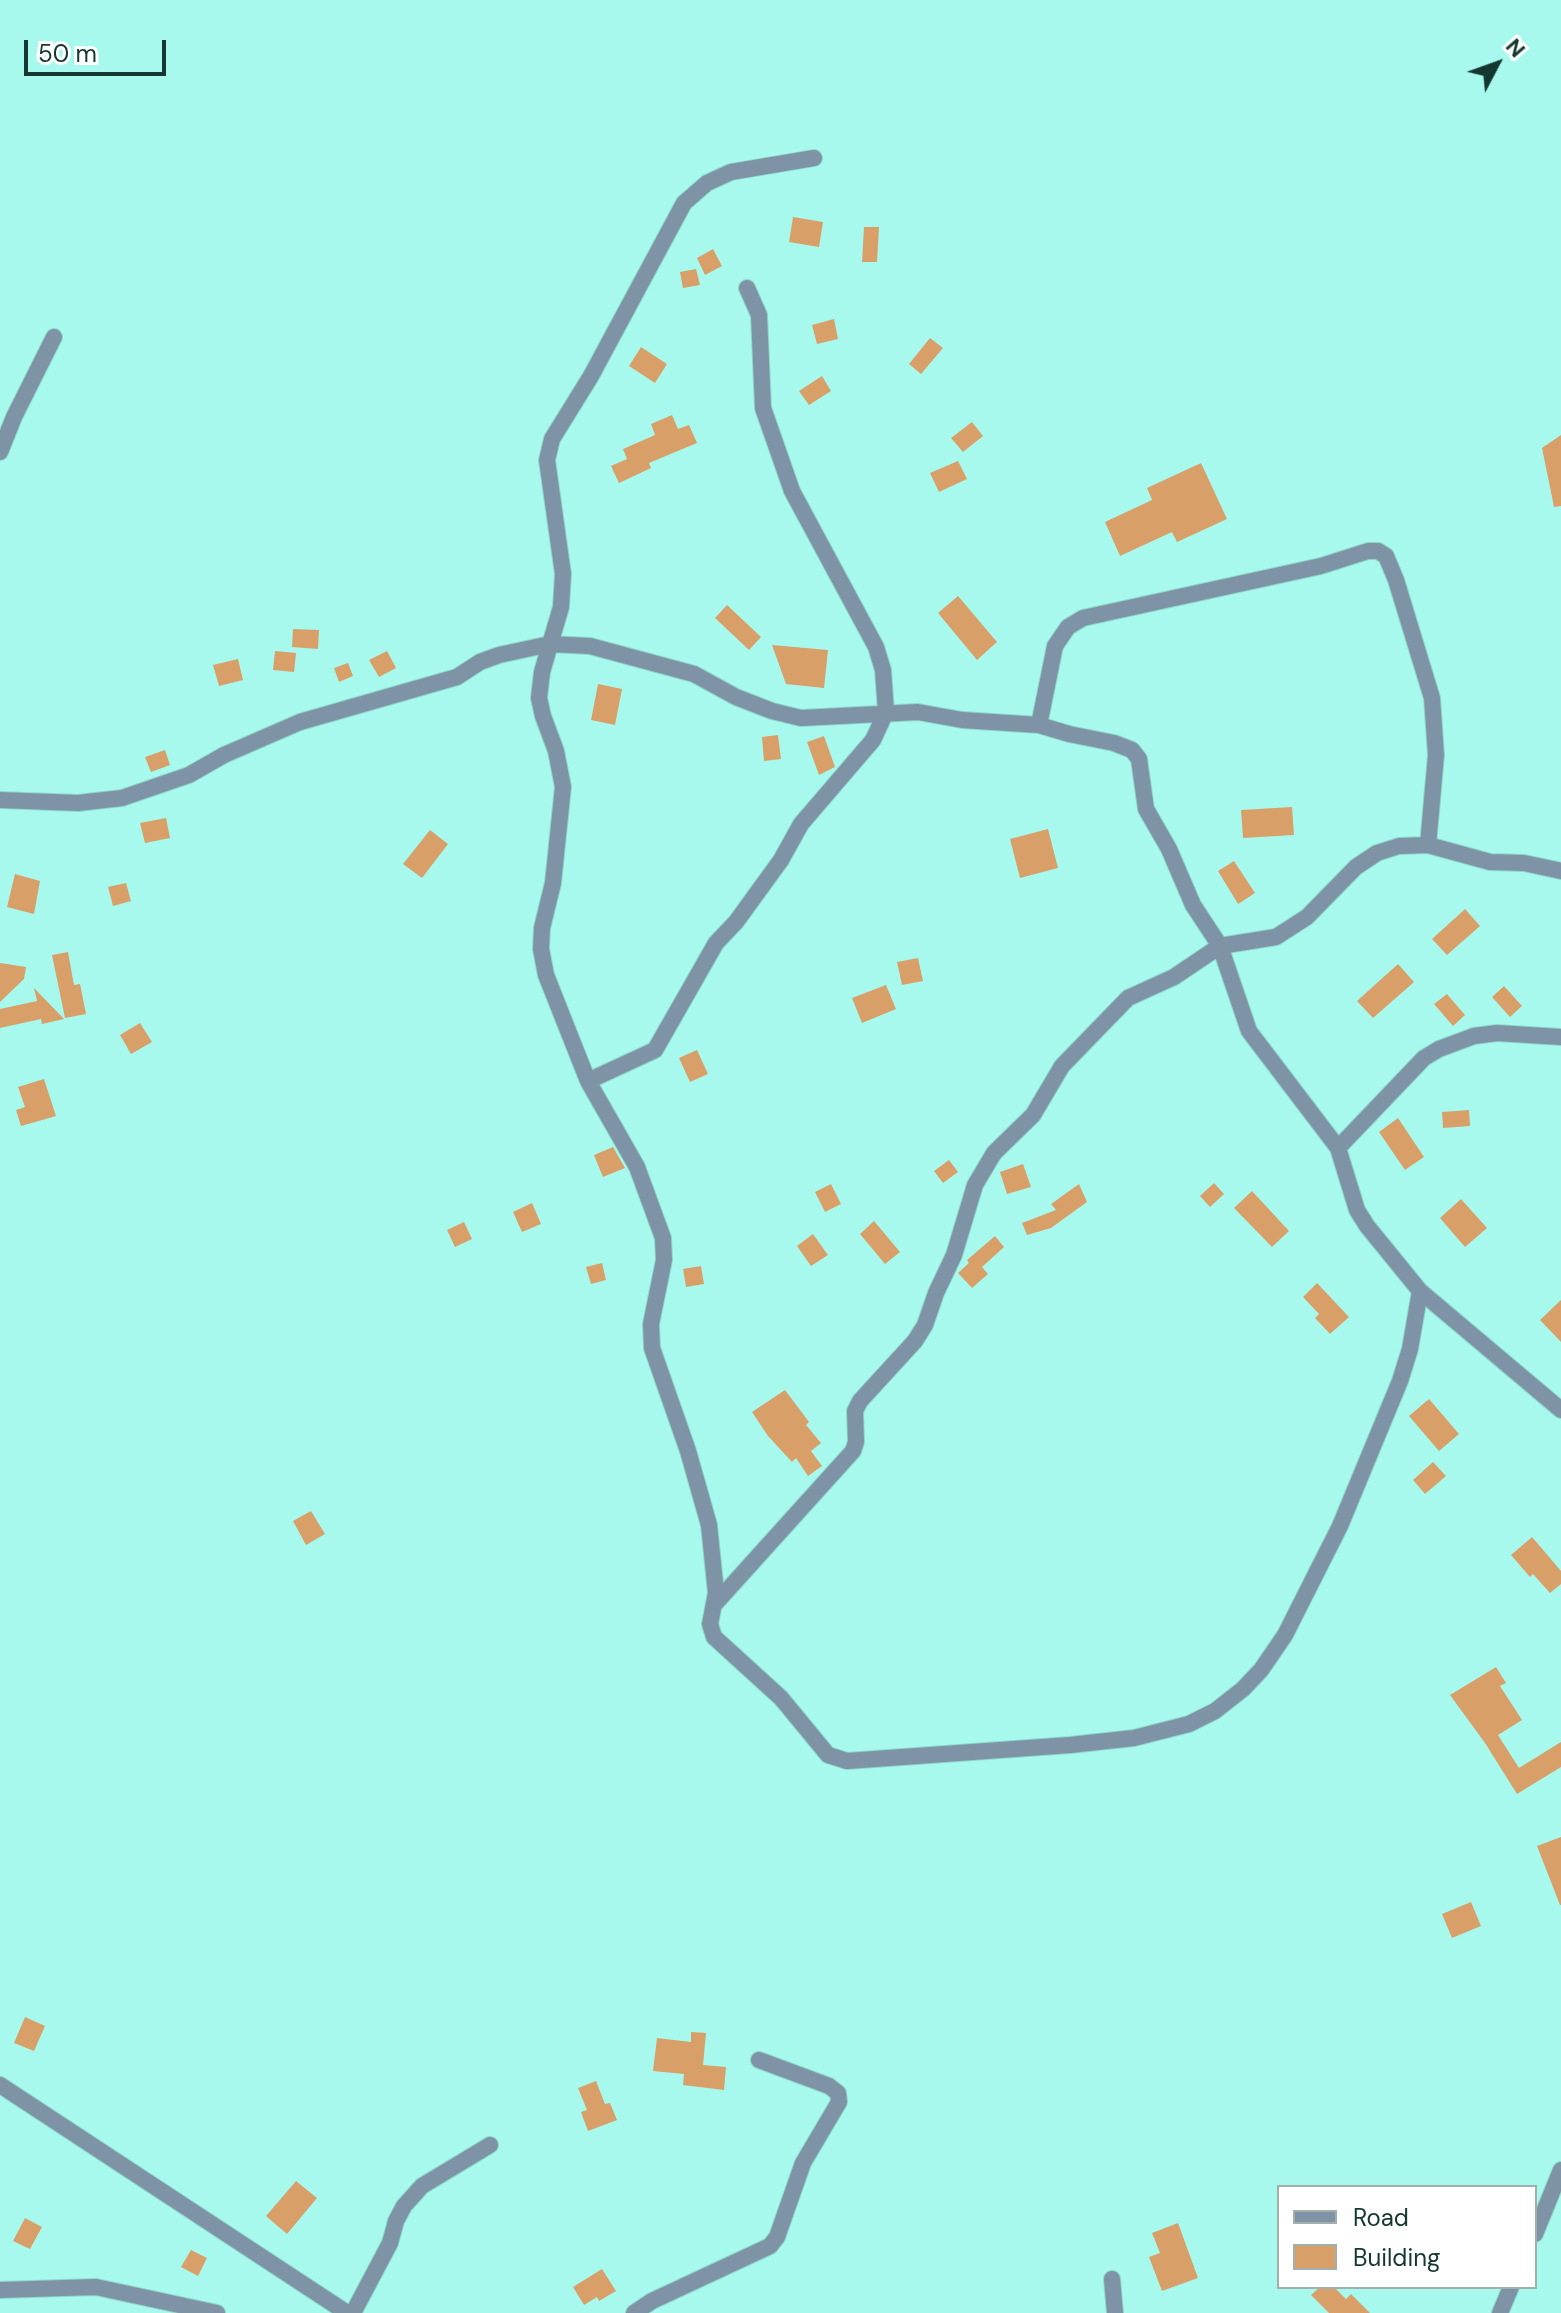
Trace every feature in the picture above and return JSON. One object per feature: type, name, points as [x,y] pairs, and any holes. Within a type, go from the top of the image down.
[{"type":"street","points":[[814,158],[731,172],[707,183],[684,203],[591,376],[552,439],[547,460],[563,574],[561,607],[542,672],[539,698],[562,773],[563,787],[553,883],[542,928],[541,949],[546,975],[588,1081],[637,1167],[663,1238],[664,1260],[651,1324],[652,1348],[688,1451],[709,1525],[716,1593],[710,1624],[714,1637],[781,1698],[820,1746],[837,1759],[855,1761],[1070,1745],[1134,1738],[1189,1724],[1215,1711],[1243,1689],[1261,1670],[1285,1635],[1340,1526],[1400,1381],[1410,1349],[1420,1291]]},
{"type":"street","points":[[588,1081],[655,1050],[716,943],[743,913],[781,860],[801,824],[873,740],[886,712],[883,670],[876,647],[792,491],[763,408],[759,315],[747,288]]},
{"type":"street","points":[[0,452],[54,337]]},
{"type":"street","points":[[1039,725],[1055,646],[1068,627],[1083,618],[1378,551],[1386,556],[1396,580],[1432,698],[1436,755],[1428,845]]},
{"type":"street","points":[[0,800],[78,803],[122,798],[189,775],[245,746],[322,714],[457,677],[480,662],[499,655],[550,644],[590,646],[694,674],[736,697],[801,718],[918,712],[962,720],[1039,725],[1132,750],[1139,759],[1146,809],[1169,849],[1193,905],[1220,946],[1249,1031],[1338,1148],[1357,1210],[1420,1291],[1561,1410]]},
{"type":"street","points":[[714,1605],[853,1451],[856,1442],[855,1411],[860,1401],[915,1341],[925,1325],[954,1255],[975,1185],[994,1153],[1033,1115],[1062,1066],[1128,998],[1174,977],[1220,946],[1276,937],[1307,917],[1356,867],[1377,853],[1399,846],[1428,845],[1490,862],[1524,863],[1561,871]]},
{"type":"street","points":[[1338,1148],[1424,1058],[1439,1049],[1474,1036],[1497,1033],[1561,1037]]},
{"type":"street","points":[[634,2313],[652,2301],[770,2246],[777,2237],[803,2163],[839,2102],[838,2093],[829,2086],[759,2060]]},
{"type":"street","points":[[0,2085],[347,2313]]},
{"type":"street","points":[[353,2313],[390,2243],[404,2206],[422,2186],[490,2145]]},
{"type":"street","points":[[1537,2229],[1561,2170]]},
{"type":"street","points":[[1112,2279],[1115,2313]]},
{"type":"street","points":[[0,2290],[96,2287],[217,2313]]},
{"type":"street","points":[[1500,2313],[1510,2289]]},
{"type":"building","points":[[793,217],[823,222],[819,247],[789,242]]},
{"type":"building","points":[[864,227],[879,227],[877,262],[862,262]]},
{"type":"building","points":[[713,249],[722,266],[705,275],[697,258]]},
{"type":"building","points":[[696,269],[700,285],[683,288],[680,272]]},
{"type":"building","points":[[834,319],[838,339],[817,344],[812,325]]},
{"type":"building","points":[[930,338],[943,348],[921,374],[909,364]]},
{"type":"building","points":[[641,347],[667,364],[655,383],[629,366]]},
{"type":"building","points":[[822,376],[831,391],[809,405],[799,391]]},
{"type":"building","points":[[672,415],[678,429],[689,425],[697,443],[649,463],[651,468],[619,483],[611,466],[627,459],[623,449],[655,435],[651,424]]},
{"type":"building","points":[[972,422],[983,436],[963,452],[951,438]]},
{"type":"building","points":[[1561,435],[1561,506],[1554,507],[1542,448]]},
{"type":"building","points":[[958,461],[967,479],[939,492],[930,473]]},
{"type":"building","points":[[1201,463],[1227,519],[1177,542],[1172,532],[1120,556],[1105,522],[1152,500],[1147,488]]},
{"type":"building","points":[[958,596],[997,642],[977,660],[938,613]]},
{"type":"building","points":[[727,605],[761,637],[749,650],[715,618]]},
{"type":"building","points":[[293,629],[319,630],[318,649],[292,647]]},
{"type":"building","points":[[772,645],[828,650],[824,688],[786,684]]},
{"type":"building","points":[[275,651],[296,653],[294,672],[273,670]]},
{"type":"building","points":[[387,651],[396,668],[379,677],[369,660]]},
{"type":"building","points":[[238,659],[243,680],[219,686],[213,665]]},
{"type":"building","points":[[348,663],[353,676],[339,682],[334,668]]},
{"type":"building","points":[[598,684],[622,689],[615,725],[591,720]]},
{"type":"building","points":[[778,735],[781,759],[764,761],[762,737]]},
{"type":"building","points":[[824,736],[835,767],[819,775],[807,742]]},
{"type":"building","points":[[165,750],[170,765],[151,772],[145,757]]},
{"type":"building","points":[[1292,807],[1294,835],[1243,838],[1241,810]]},
{"type":"building","points":[[166,818],[170,838],[145,843],[140,823]]},
{"type":"building","points":[[1048,829],[1058,868],[1020,878],[1010,839]]},
{"type":"building","points":[[430,830],[448,844],[422,878],[403,864]]},
{"type":"building","points":[[1234,861],[1255,893],[1238,904],[1218,871]]},
{"type":"building","points":[[15,874],[40,881],[34,914],[7,907]]},
{"type":"building","points":[[126,883],[131,901],[113,906],[108,887]]},
{"type":"building","points":[[1465,909],[1480,926],[1447,955],[1432,939]]},
{"type":"building","points":[[68,952],[74,985],[80,984],[86,1014],[65,1018],[52,955]]},
{"type":"building","points":[[918,958],[923,981],[902,985],[897,962]]},
{"type":"building","points":[[0,963],[26,967],[24,979],[0,1002]]},
{"type":"building","points":[[1398,964],[1414,982],[1373,1018],[1357,1001]]},
{"type":"building","points":[[886,985],[896,1009],[862,1023],[852,998]]},
{"type":"building","points":[[1504,986],[1522,1006],[1510,1017],[1492,997]]},
{"type":"building","points":[[34,988],[64,1019],[42,1024],[41,1019],[0,1028],[0,1009],[37,1001]]},
{"type":"building","points":[[1447,994],[1465,1015],[1453,1026],[1434,1004]]},
{"type":"building","points":[[140,1023],[152,1042],[131,1054],[120,1035]]},
{"type":"building","points":[[697,1050],[708,1074],[690,1082],[679,1058]]},
{"type":"building","points":[[44,1079],[56,1116],[21,1126],[16,1110],[25,1107],[18,1087]]},
{"type":"building","points":[[1469,1110],[1470,1126],[1443,1128],[1442,1112]]},
{"type":"building","points":[[1398,1118],[1424,1157],[1405,1170],[1379,1132]]},
{"type":"building","points":[[613,1147],[625,1168],[603,1177],[594,1155]]},
{"type":"building","points":[[949,1160],[958,1172],[943,1183],[934,1171]]},
{"type":"building","points":[[1023,1164],[1031,1187],[1007,1194],[1000,1172]]},
{"type":"building","points":[[1214,1183],[1224,1194],[1210,1207],[1200,1196]]},
{"type":"building","points":[[831,1184],[841,1204],[825,1212],[815,1192]]},
{"type":"building","points":[[1079,1184],[1087,1202],[1051,1228],[1027,1235],[1022,1223],[1056,1210],[1051,1204]]},
{"type":"building","points":[[1252,1191],[1289,1231],[1272,1247],[1234,1208]]},
{"type":"building","points":[[1461,1199],[1487,1228],[1465,1247],[1440,1218]]},
{"type":"building","points":[[532,1203],[541,1224],[522,1232],[513,1212]]},
{"type":"building","points":[[874,1221],[900,1252],[885,1264],[860,1234]]},
{"type":"building","points":[[464,1222],[472,1239],[455,1247],[447,1230]]},
{"type":"building","points":[[813,1234],[828,1255],[811,1266],[797,1246]]},
{"type":"building","points":[[995,1236],[1004,1247],[982,1267],[988,1274],[972,1288],[958,1273],[969,1263],[967,1260]]},
{"type":"building","points":[[602,1263],[606,1280],[591,1284],[586,1267]]},
{"type":"building","points":[[701,1266],[704,1284],[686,1287],[683,1269]]},
{"type":"building","points":[[1317,1283],[1349,1317],[1330,1334],[1315,1318],[1319,1314],[1303,1297]]},
{"type":"building","points":[[1561,1300],[1561,1342],[1540,1320]]},
{"type":"building","points":[[785,1390],[821,1443],[811,1451],[822,1466],[808,1476],[796,1458],[792,1462],[768,1436],[752,1412]]},
{"type":"building","points":[[1429,1399],[1459,1434],[1439,1451],[1409,1416]]},
{"type":"building","points":[[1433,1462],[1446,1476],[1425,1494],[1413,1480]]},
{"type":"building","points":[[311,1511],[325,1534],[306,1545],[293,1521]]},
{"type":"building","points":[[1532,1537],[1561,1571],[1561,1584],[1550,1593],[1533,1574],[1530,1577],[1511,1555]]},
{"type":"building","points":[[1496,1667],[1506,1683],[1500,1686],[1522,1720],[1498,1735],[1519,1768],[1561,1742],[1561,1767],[1517,1794],[1450,1695]]},
{"type":"building","points":[[1561,1837],[1561,1905],[1560,1905],[1537,1846]]},
{"type":"building","points":[[1471,1902],[1481,1926],[1452,1938],[1442,1914]]},
{"type":"building","points":[[25,2017],[45,2026],[34,2051],[14,2043]]},
{"type":"building","points":[[691,2032],[706,2033],[703,2065],[726,2067],[724,2090],[683,2085],[684,2074],[653,2071],[657,2038],[691,2042]]},
{"type":"building","points":[[596,2081],[605,2104],[610,2103],[617,2120],[588,2131],[581,2112],[587,2110],[578,2088]]},
{"type":"building","points":[[296,2181],[317,2198],[287,2234],[266,2216]]},
{"type":"building","points":[[25,2218],[42,2227],[30,2249],[13,2241]]},
{"type":"building","points":[[1178,2223],[1198,2278],[1162,2291],[1149,2257],[1160,2253],[1152,2233]]},
{"type":"building","points":[[191,2250],[207,2258],[198,2276],[181,2267]]},
{"type":"building","points":[[602,2269],[616,2291],[584,2305],[573,2287]]},
{"type":"building","points":[[1318,2289],[1336,2289],[1346,2299],[1351,2294],[1370,2313],[1329,2313],[1311,2295]]}]
